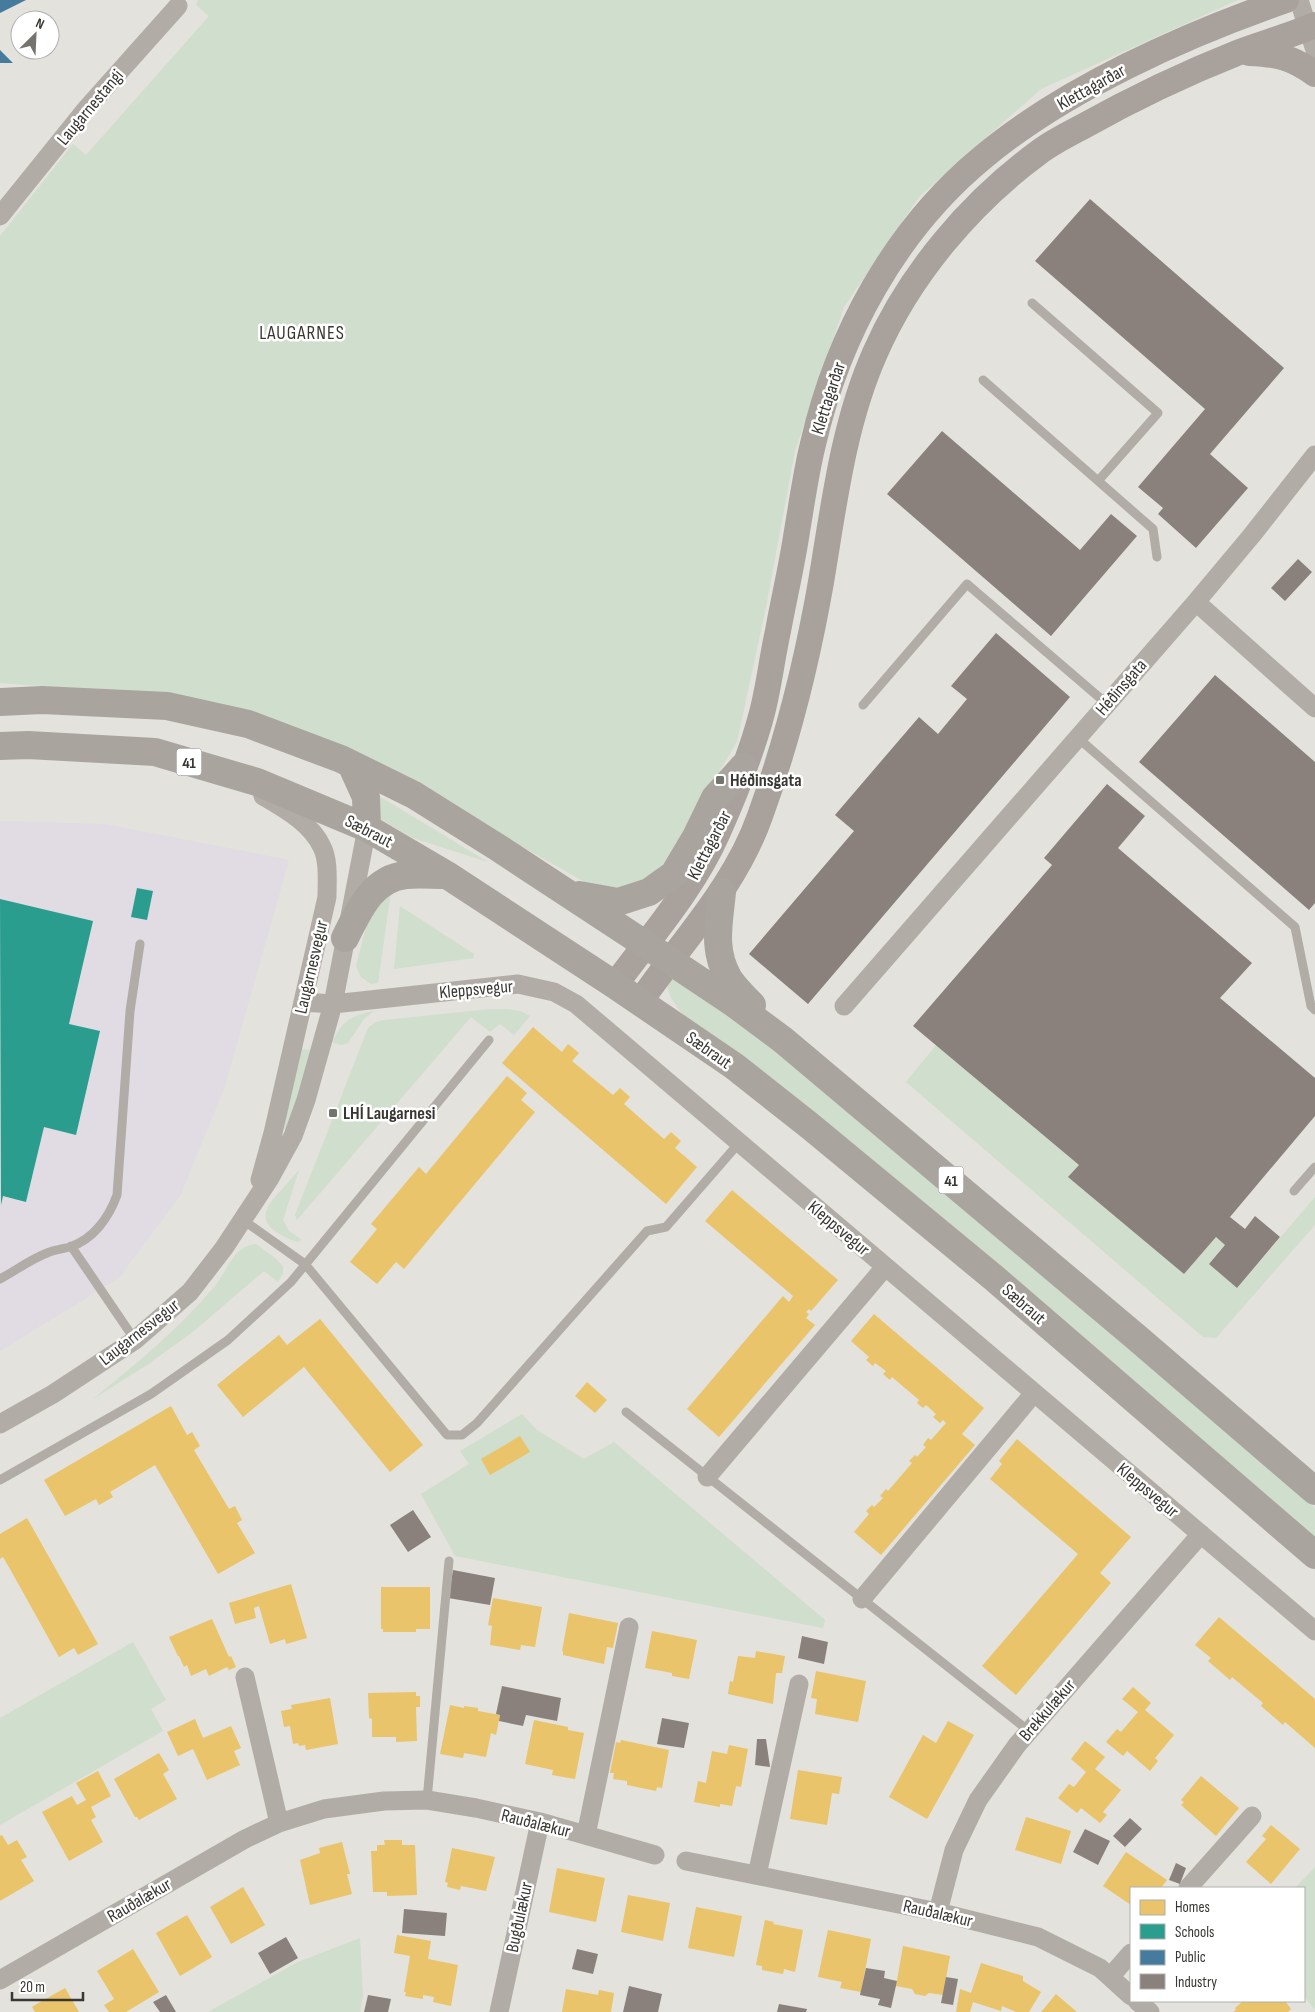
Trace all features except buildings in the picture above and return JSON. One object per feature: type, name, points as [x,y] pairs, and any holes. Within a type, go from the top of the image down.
[{"type":"main road","name":"Klettagarðar","points":[[615,985],[673,909],[701,866],[717,834],[743,767],[761,715],[790,573],[813,444],[822,409],[831,381],[857,318],[872,290],[893,258],[914,229],[957,181],[1004,140],[1039,116],[1081,91],[1136,63],[1249,13],[1286,0]]},
{"type":"main road","name":"Klettagarðar","points":[[640,1002],[722,892],[743,856],[759,820],[796,703],[853,414],[876,352],[910,288],[980,202],[1040,151],[1109,111],[1177,78],[1238,53],[1313,35]]},
{"type":"main road","points":[[1238,53],[1272,54],[1287,57],[1315,74]]},
{"type":"main road","name":"41","points":[[0,702],[42,700],[167,706],[248,724],[351,764],[421,799],[670,960],[732,1002],[783,1040],[1136,1337],[1315,1491]]},
{"type":"main road","name":"Sæbraut","points":[[0,746],[28,745],[155,752],[257,782],[367,828],[447,875],[615,985],[734,1066],[857,1164],[994,1278],[1315,1555]]},
{"type":"main road","points":[[351,764],[366,798],[367,828]]},
{"type":"main road","points":[[569,893],[618,902],[649,892],[674,874],[696,837],[715,798],[743,767]]},
{"type":"main road","points":[[345,938],[363,903],[380,885],[404,875],[447,875]]},
{"type":"main road","points":[[722,892],[717,943],[719,958],[730,980],[783,1040]]},
{"type":"street","points":[[1299,0],[1313,35]]},
{"type":"street","name":"Laugarnestangi","points":[[2,211],[88,108],[178,6]]},
{"type":"street","name":"Héðinsgata","points":[[844,1006],[1196,602],[1315,455]]},
{"type":"street","points":[[1196,602],[1315,708]]},
{"type":"street","name":"Laugarnesvegur","points":[[221,772],[288,810],[311,830],[323,848],[327,871],[327,897],[273,1133],[247,1214]]},
{"type":"street","name":"Laugarnesvegur","points":[[0,1424],[53,1394],[135,1340],[190,1292],[247,1214],[293,1136],[306,1100],[333,1004],[367,828]]},
{"type":"street","name":"Kleppsvegur","points":[[303,1002],[333,1004],[507,984],[532,986],[554,992],[576,1004],[1315,1631]]},
{"type":"street","points":[[707,1476],[886,1267]]},
{"type":"street","points":[[862,1599],[1034,1393]]},
{"type":"street","name":"Brekkulækur","points":[[938,1912],[954,1850],[978,1800],[1017,1745],[1201,1534]]},
{"type":"street","name":"Rauðalækur","points":[[586,1835],[630,1627]]},
{"type":"street","points":[[245,1677],[279,1823]]},
{"type":"street","points":[[757,1875],[799,1684]]},
{"type":"street","name":"Rauðalækur","points":[[0,1980],[244,1839],[279,1823],[324,1809],[384,1801],[427,1800],[476,1808],[540,1822],[655,1855]]},
{"type":"street","points":[[1189,1887],[1252,1816]]},
{"type":"street","name":"Bugðulækur","points":[[498,2012],[540,1822]]},
{"type":"street","name":"Rauðalækur","points":[[686,1861],[938,1912],[1038,1937],[1100,1968],[1130,1995]]},
{"type":"street","points":[[1110,1977],[1130,1954]]},
{"type":"street","points":[[1138,2002],[1150,2012]]},
{"type":"lane","points":[[1032,303],[1158,413],[1098,481]]},
{"type":"lane","points":[[983,380],[1153,529],[1157,557]]},
{"type":"lane","points":[[863,705],[967,584],[1107,704]]},
{"type":"lane","points":[[1078,738],[1295,927],[1311,1006],[1315,1010]]},
{"type":"lane","points":[[0,1279],[46,1253],[71,1246],[95,1231],[104,1220],[117,1195],[130,1011],[140,944]]},
{"type":"lane","points":[[0,1480],[151,1394],[228,1340],[291,1282],[489,1040]]},
{"type":"lane","points":[[247,1214],[305,1264],[447,1435],[462,1435],[477,1423],[647,1231],[666,1227],[739,1143]]},
{"type":"lane","points":[[1294,1191],[1315,1167]]},
{"type":"lane","points":[[71,1246],[135,1340]]},
{"type":"lane","points":[[626,1412],[1029,1731]]},
{"type":"lane","points":[[427,1800],[449,1561]]},
{"type":"shaded area","points":[[0,821],[105,824],[289,860],[224,1089],[180,1196],[119,1278],[0,1351]]},
{"type":"green space","points":[[198,0],[1238,0],[1041,89],[919,197],[844,307],[795,451],[766,607],[737,742],[664,863],[641,883],[615,890],[592,886],[478,822],[142,693],[0,683],[0,236],[73,144],[86,155],[209,16],[196,5]]},
{"type":"green space","points":[[374,793],[488,862],[413,838],[377,817]]},
{"type":"green space","points":[[388,890],[390,898],[378,983],[371,984],[361,977],[356,966],[370,911]]},
{"type":"green space","points":[[400,906],[474,954],[474,958],[394,969]]},
{"type":"green space","points":[[675,979],[762,1040],[1117,1337],[1315,1508],[1315,1537],[852,1143],[788,1092],[683,1015],[671,998],[667,986],[670,980]]},
{"type":"green space","points":[[491,1009],[516,1010],[530,1016],[514,1035],[500,1024],[490,1032],[471,1017],[297,1220],[295,1215],[368,1028],[376,1022],[384,1020]]},
{"type":"green space","points":[[374,1011],[364,1019],[348,1043],[341,1045],[332,1042],[348,1020]]},
{"type":"green space","points":[[936,1045],[1079,1165],[1069,1177],[1184,1274],[1216,1237],[1225,1245],[1209,1264],[1237,1288],[1315,1197],[1315,1225],[1216,1338],[1203,1337],[906,1082]]},
{"type":"green space","points":[[301,1049],[310,1050],[300,1102],[285,1130],[282,1126]]},
{"type":"green space","points":[[299,1170],[283,1220],[289,1231],[302,1240],[297,1242],[279,1234],[269,1226],[266,1217],[267,1209],[273,1200]]},
{"type":"green space","points":[[256,1244],[283,1266],[283,1273],[278,1282],[264,1271],[194,1331],[147,1365],[93,1399],[187,1317],[220,1280],[236,1254],[248,1246]]},
{"type":"green space","points":[[522,1414],[537,1430],[584,1459],[614,1442],[825,1620],[823,1628],[455,1556],[421,1494],[469,1464],[460,1451]]},
{"type":"green space","points":[[133,1642],[166,1700],[151,1709],[163,1731],[0,1825],[0,1718]]},
{"type":"green space","points":[[1315,1867],[1315,2010],[1305,1997],[1305,1887],[1296,1887]]},
{"type":"green space","points":[[360,1938],[363,1996],[360,2012],[208,2012],[298,1962]]},
{"type":"place","name":"Héðinsgata","points":[[720,780]]},
{"type":"place","name":"LHÍ Laugarnesi","points":[[333,1113]]},
{"type":"district","name":"LAUGARNES","points":[[302,332]]}]
